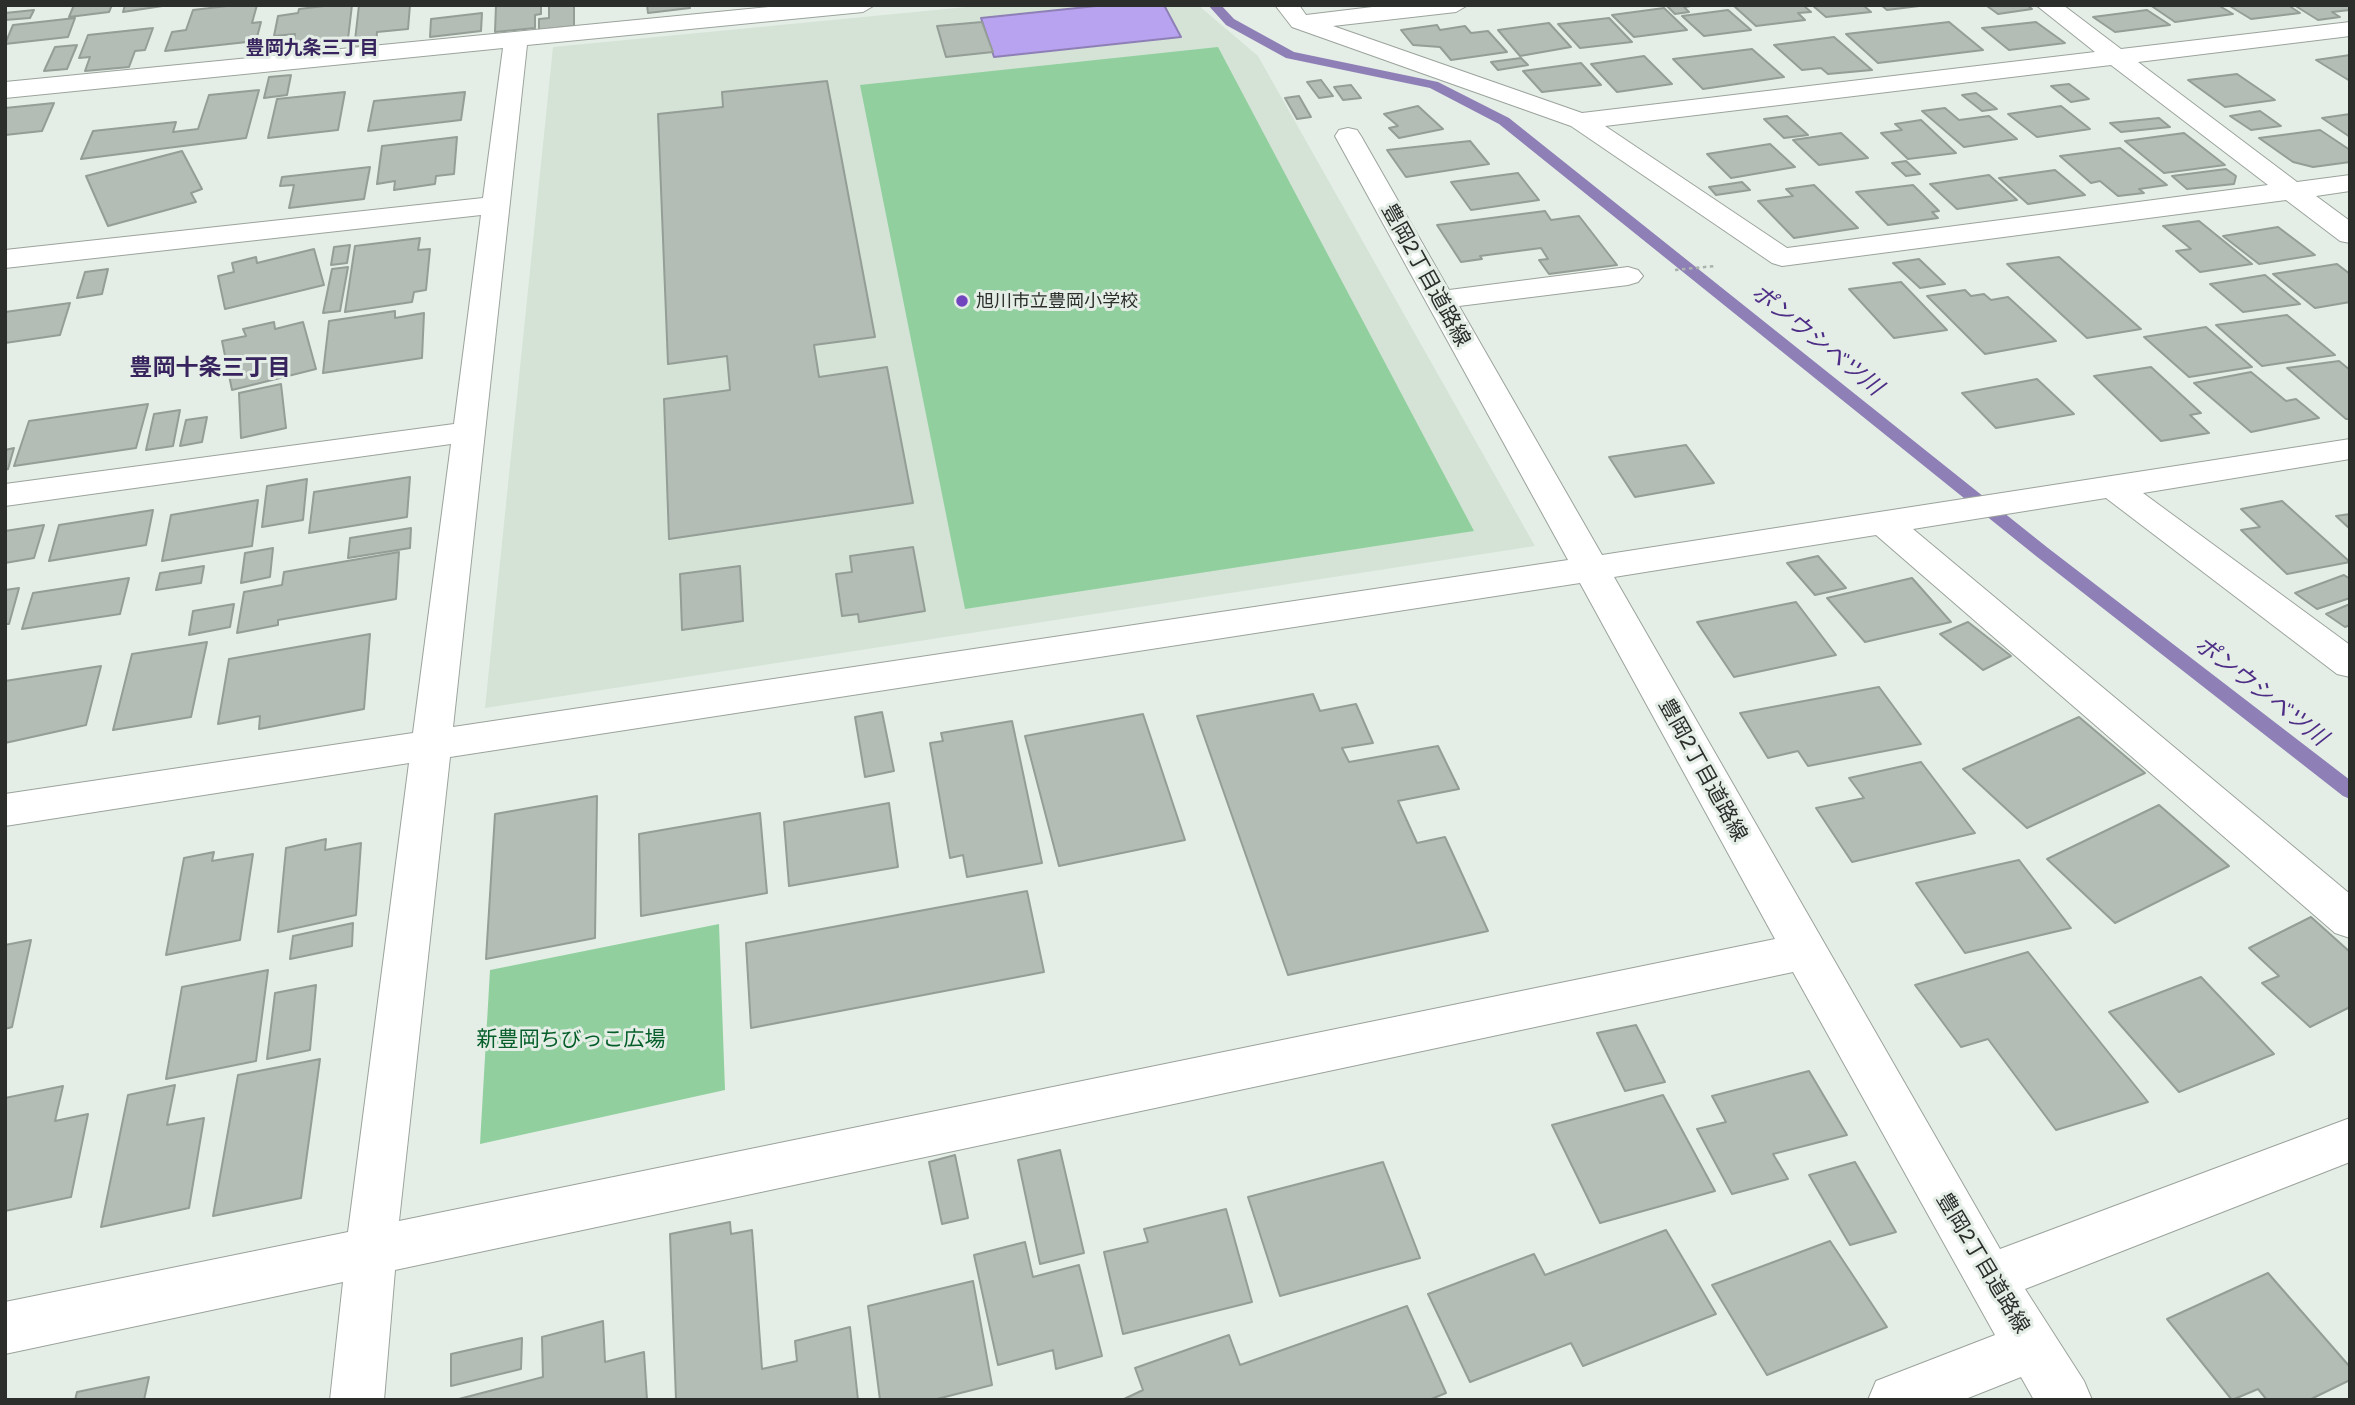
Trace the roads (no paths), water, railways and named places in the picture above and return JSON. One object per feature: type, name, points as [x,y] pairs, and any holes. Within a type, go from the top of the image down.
[{"type":"street","points":[[611,5],[612,30]]},
{"type":"street","points":[[5,90],[863,5]]},
{"type":"street","points":[[1294,14],[1456,5]]},
{"type":"street","points":[[2048,5],[2350,235]]},
{"type":"street","points":[[1294,14],[1580,121],[1782,257],[2350,183]]},
{"type":"street","points":[[1580,121],[2350,29]]},
{"type":"street","points":[[358,1400],[371,1251],[516,40]]},
{"type":"street","name":"豊岡2丁目道路線","points":[[1348,136],[1989,1278],[2064,1400]]},
{"type":"street","points":[[5,260],[497,205]]},
{"type":"street","points":[[1440,300],[1629,276]]},
{"type":"street","points":[[5,495],[468,432]]},
{"type":"street","points":[[5,810],[1590,569],[2350,449]]},
{"type":"street","points":[[2114,488],[2350,664]]},
{"type":"street","points":[[1883,523],[2350,920]]},
{"type":"street","points":[[5,1328],[1804,951]]},
{"type":"street","points":[[1989,1278],[2350,1140]]},
{"type":"street","points":[[1895,1400],[2033,1346]]},
{"type":"waterway","name":"ポンウシベツ川","points":[[1214,5],[1230,22],[1290,55],[1434,85],[1504,121],[2042,552],[2350,791]]},
{"type":"place","name":"旭川市立豊岡小学校","points":[[962,301]]},
{"type":"district","name":"豊岡九条三丁目","points":[[312,48]]},
{"type":"district","name":"豊岡十条三丁目","points":[[210,368]]},
{"type":"park label","name":"新豊岡ちびっこ広場","points":[[571,1039]]}]
